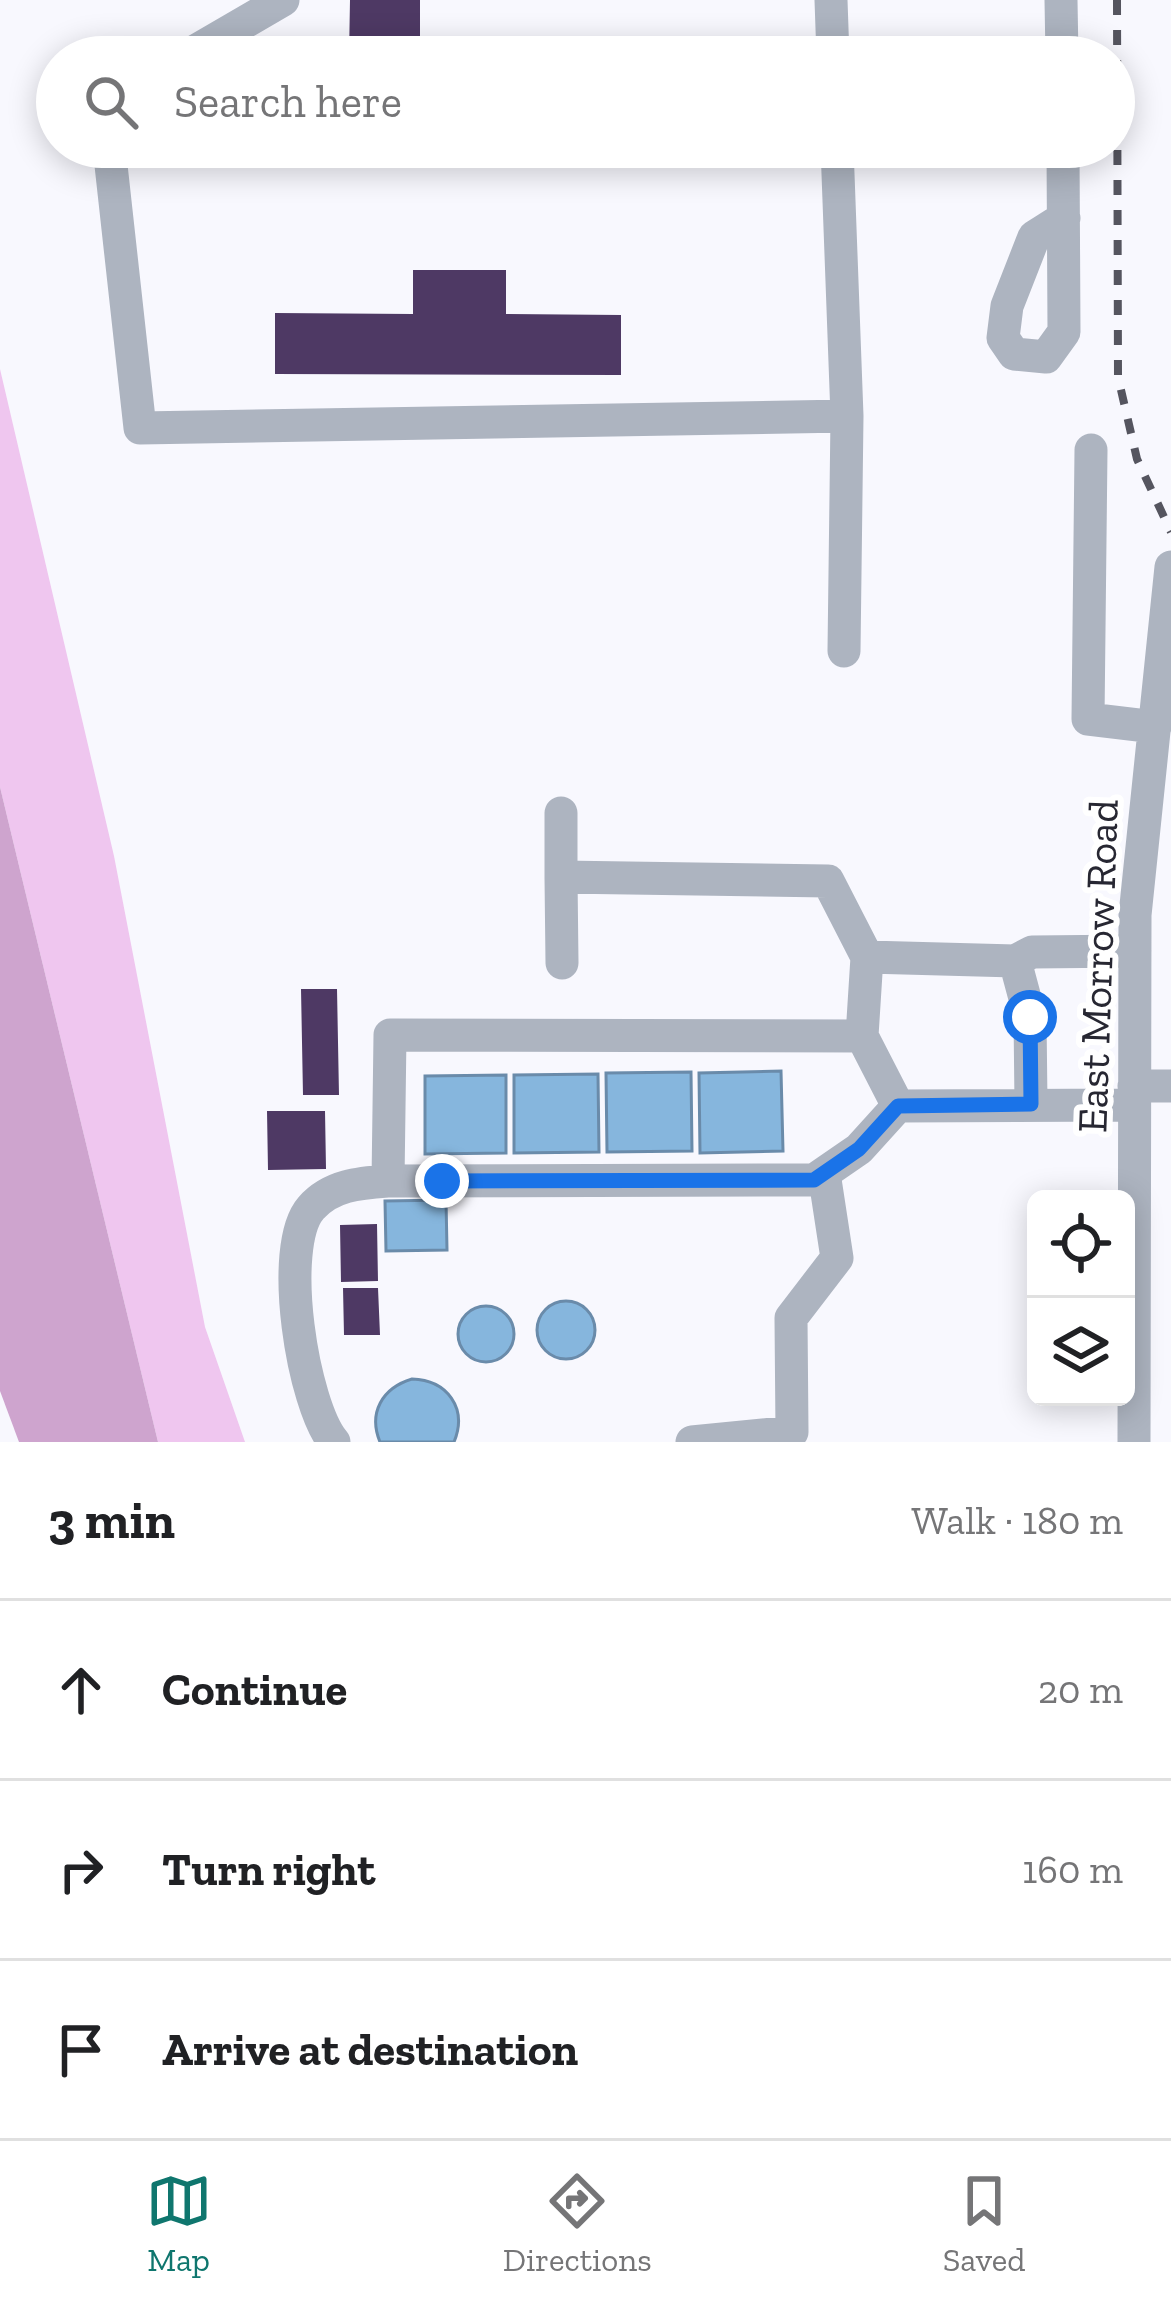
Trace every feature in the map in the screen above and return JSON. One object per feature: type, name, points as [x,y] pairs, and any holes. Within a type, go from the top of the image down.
[{"type":"street","points":[[221,36],[284,0]]},
{"type":"street","points":[[831,0],[832,36]]},
{"type":"street","points":[[1061,0],[1062,36]]},
{"type":"street","points":[[111,168],[140,428],[847,416]]},
{"type":"street","points":[[838,168],[847,416],[844,651]]},
{"type":"street","points":[[1063,168],[1064,218]]},
{"type":"street","points":[[1091,450],[1088,719],[1154,728]]},
{"type":"street","name":"East Morrow Road","points":[[1134,1442],[1135,951],[1158,829],[1154,728],[1171,567]]},
{"type":"street","points":[[561,814],[562,963]]},
{"type":"street","points":[[561,877],[828,881],[867,958],[862,1036],[898,1106]]},
{"type":"street","points":[[867,958],[1015,961],[1032,952],[1135,951]]},
{"type":"street","points":[[1015,961],[1030,1017],[1031,1104]]},
{"type":"street","points":[[388,1180],[390,1035],[862,1036]]},
{"type":"street","points":[[334,1442],[322,1428],[297,1324],[293,1245],[310,1209],[343,1185],[388,1180],[814,1180],[859,1149],[898,1106],[1031,1104],[1134,1096],[1171,1087]]},
{"type":"street","points":[[692,1442],[791,1432],[791,1318],[836,1258],[834,1218],[824,1174]]},
{"type":"shaded area","points":[[0,369],[114,856],[205,1327],[245,1442],[158,1442],[0,787]]},
{"type":"shaded area","points":[[0,787],[158,1442],[19,1442],[0,1391]]},
{"type":"water","points":[[781,1071],[783,1151],[700,1153],[699,1073]]},
{"type":"water","points":[[691,1072],[692,1151],[607,1152],[606,1073]]},
{"type":"water","points":[[598,1074],[599,1152],[514,1153],[514,1075]]},
{"type":"water","points":[[506,1075],[506,1153],[425,1154],[425,1076]]},
{"type":"water","points":[[446,1200],[447,1250],[386,1251],[385,1201]]},
{"type":"water","points":[[566,1301],[586,1310],[595,1330],[586,1350],[566,1359],[546,1350],[537,1330],[546,1310]]},
{"type":"water","points":[[486,1306],[506,1314],[514,1334],[506,1354],[486,1362],[466,1354],[458,1334],[466,1314]]},
{"type":"water","points":[[412,1379],[435,1384],[451,1398],[458,1418],[454,1442],[380,1442],[376,1421],[380,1403]]},
{"type":"building","points":[[350,0],[420,0],[420,36],[349,36]]},
{"type":"building","points":[[413,270],[506,270],[506,314],[621,315],[621,375],[275,374],[275,313],[413,314]]},
{"type":"building","points":[[301,989],[337,989],[339,1095],[303,1095]]},
{"type":"building","points":[[267,1111],[325,1111],[326,1169],[268,1170]]},
{"type":"building","points":[[377,1224],[378,1281],[341,1282],[340,1225]]},
{"type":"building","points":[[343,1288],[378,1288],[380,1335],[344,1335]]},
{"type":"railway","points":[[1117,0],[1117,36]]},
{"type":"railway","points":[[1117,168],[1118,377],[1137,459],[1171,532]]},
{"type":"route","points":[[442,1181],[814,1180],[859,1149],[898,1106],[1031,1104],[1030,1017]]}]
